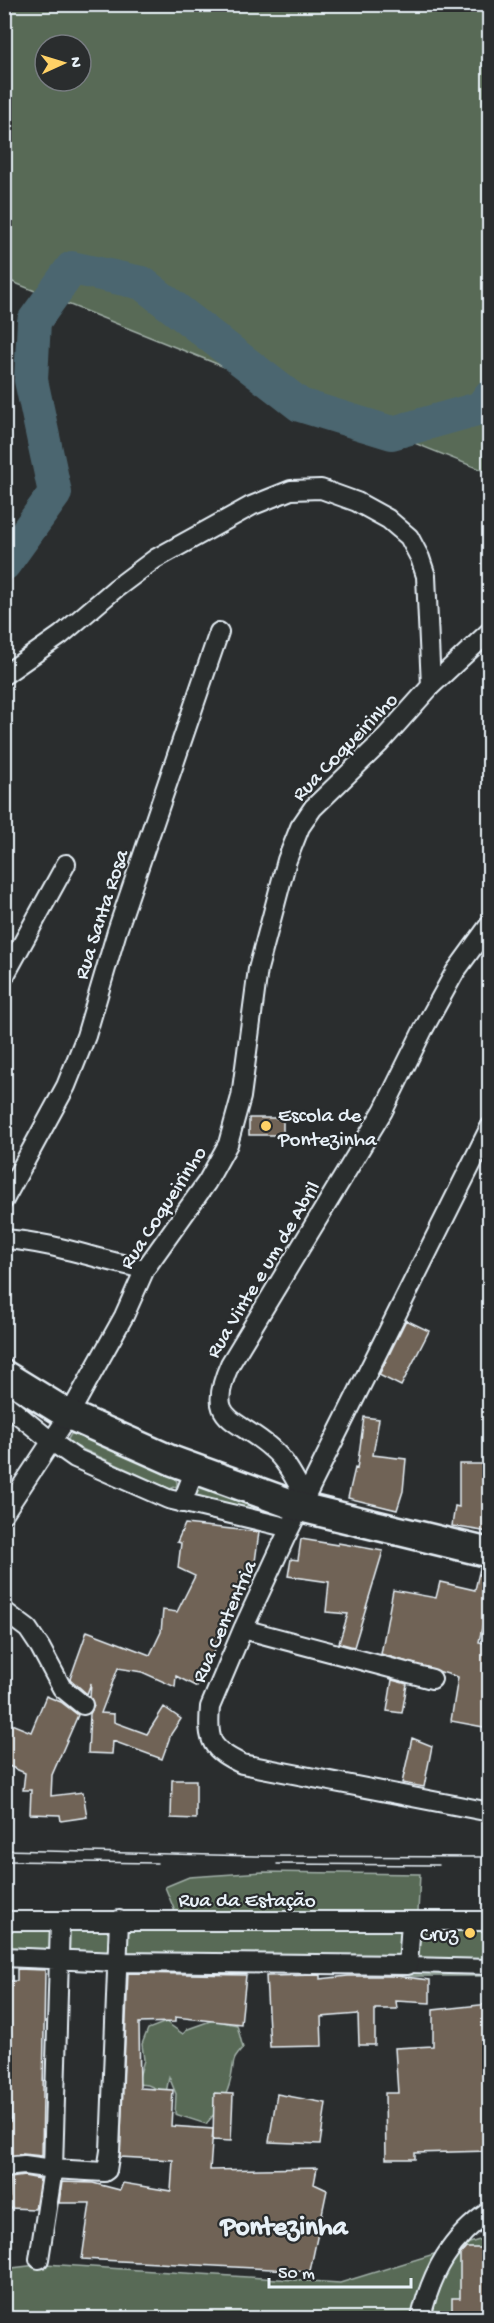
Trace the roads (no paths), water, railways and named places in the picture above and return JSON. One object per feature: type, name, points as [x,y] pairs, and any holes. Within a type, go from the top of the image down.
[{"type":"main road","points":[[4,1375],[69,1415],[298,1511],[489,1553]]},
{"type":"street","points":[[4,675],[61,634],[115,589],[155,560],[251,506],[291,490],[321,489],[357,502],[388,519],[409,537],[426,576],[431,686]]},
{"type":"street","points":[[431,686],[489,631]]},
{"type":"street","name":"Rua Santa Rosa","points":[[4,1200],[66,1086],[86,1036],[117,931],[219,632]]},
{"type":"street","name":"Rua Coqueirinho","points":[[4,1513],[69,1415],[124,1316],[145,1269],[207,1182],[228,1144],[236,1122],[246,1068],[258,969],[287,860],[300,827],[313,808],[380,743],[431,686]]},
{"type":"street","points":[[4,977],[66,864]]},
{"type":"street","name":"Rua Vinte e um de Abril","points":[[298,1511],[293,1476],[272,1448],[234,1424],[222,1410],[219,1395],[223,1380],[230,1364],[383,1111],[455,972],[489,924]]},
{"type":"street","name":"Rua Cententria","points":[[489,1127],[298,1511],[243,1629],[210,1707],[208,1728],[212,1745],[221,1754],[243,1764],[489,1812]]},
{"type":"street","points":[[4,1239],[55,1246],[97,1259],[145,1269]]},
{"type":"street","points":[[4,1403],[75,1458],[168,1499],[182,1503],[298,1511]]},
{"type":"street","points":[[182,1503],[195,1469]]},
{"type":"street","points":[[4,1611],[28,1629],[62,1688],[83,1705]]},
{"type":"street","points":[[243,1629],[432,1679]]},
{"type":"street","points":[[4,2167],[24,2165],[104,2172],[110,2163],[119,1920]]},
{"type":"street","name":"Rua da Estação","points":[[4,1921],[489,1921]]},
{"type":"street","points":[[39,2259],[52,2169],[60,1921]]},
{"type":"street","points":[[408,1965],[411,1922]]},
{"type":"street","points":[[4,1958],[59,1958],[117,1962],[489,1967]]},
{"type":"street","points":[[421,2319],[438,2267],[455,2240],[489,2211]]},
{"type":"waterway","points":[[4,564],[55,493],[31,380],[34,321],[72,268],[142,283],[300,405],[392,433],[481,408],[490,396]]},
{"type":"tram line","points":[[4,1850],[255,1856],[490,1857]]},
{"type":"tram line","points":[[4,1861],[157,1863]]},
{"type":"tram line","points":[[277,1864],[439,1865]]},
{"type":"place","name":"Escola de Pontezinha","points":[[266,1126]]},
{"type":"place","name":"Cruz","points":[[470,1933]]},
{"type":"district","name":"Pontezinha","points":[[284,2225]]}]
